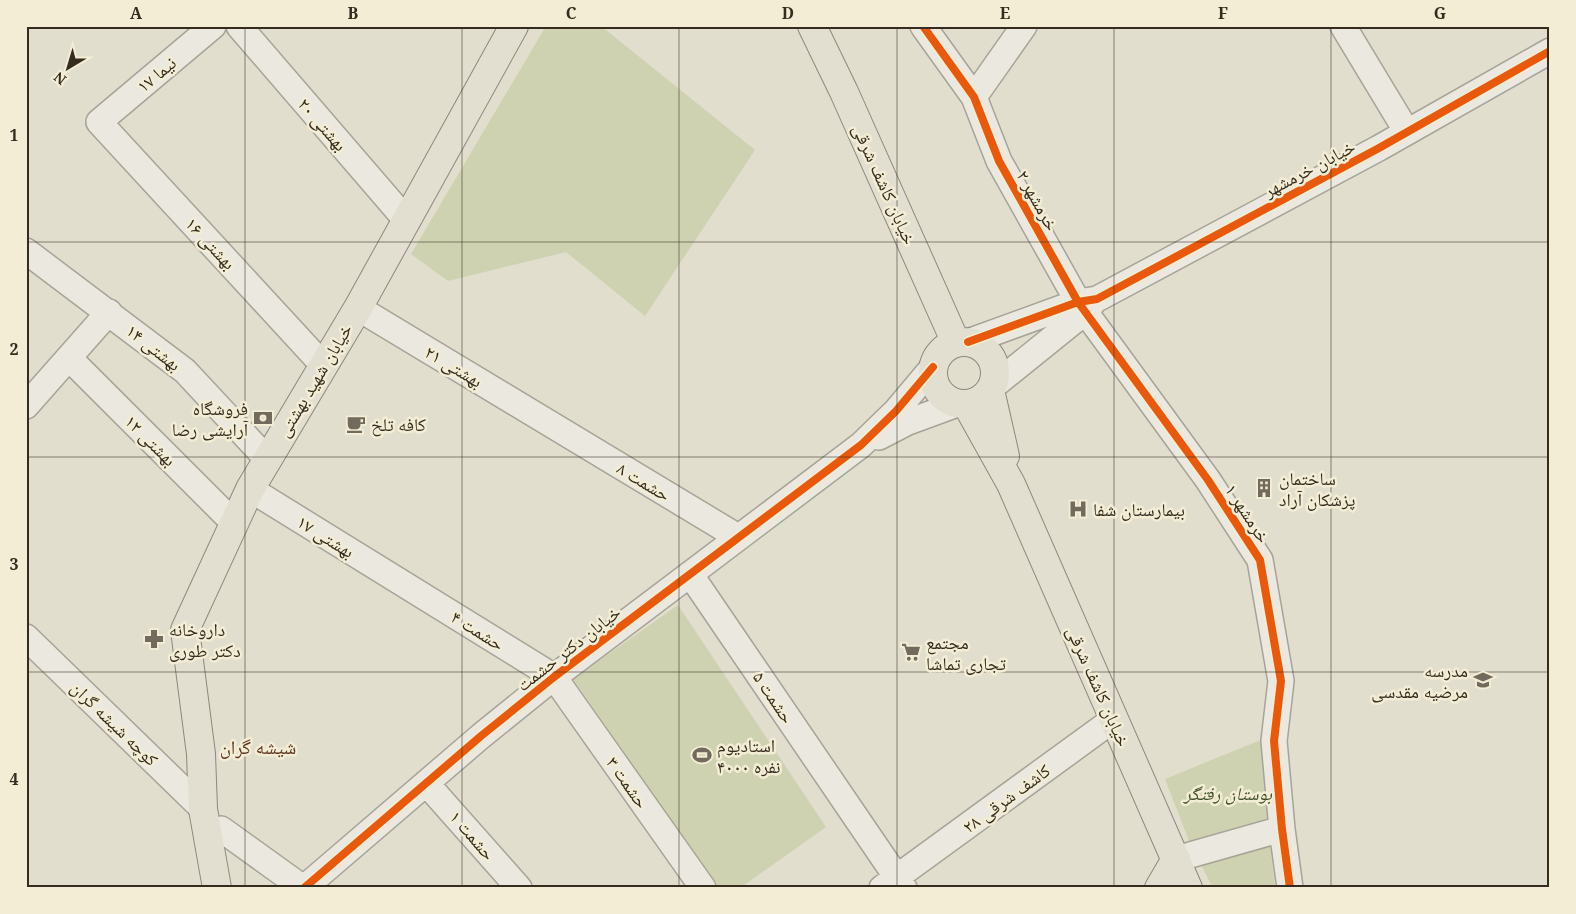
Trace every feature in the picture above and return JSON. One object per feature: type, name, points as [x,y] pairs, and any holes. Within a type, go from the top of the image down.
[{"type":"main road","name":"خیابان شهید بهشتی","points":[[217,888],[203,808],[201,754],[185,630],[250,488],[358,308],[514,26]]},
{"type":"main road","name":"خیابان کاشف شرقی","points":[[812,26],[962,342]]},
{"type":"main road","points":[[962,342],[977,345],[986,351],[995,368],[995,378],[991,389],[984,397],[976,402],[962,404],[948,401],[941,395],[935,387],[932,377],[937,357],[945,348],[962,342]]},
{"type":"main road","points":[[991,389],[1012,484]]},
{"type":"main road","points":[[962,404],[1012,484]]},
{"type":"main road","name":"خیابان کاشف شرقی","points":[[1012,484],[1188,888]]},
{"type":"main road","name":"خیابان شهید بهشتی","points":[[201,754],[221,829],[231,888]]},
{"type":"main road","points":[[1158,888],[1176,859]]},
{"type":"street","name":"نیما ۱۷","points":[[99,122],[212,26]]},
{"type":"street","name":"بهشتی ۲۰","points":[[239,26],[406,221]]},
{"type":"street","name":"خرمشهر ۲","points":[[923,26],[974,97],[999,162],[1087,304]]},
{"type":"street","points":[[974,97],[1024,26]]},
{"type":"street","points":[[1343,26],[1407,132]]},
{"type":"street","name":"خیابان خرمشهر","points":[[1087,304],[1407,132],[1550,51]]},
{"type":"street","name":"بهشتی ۱۶","points":[[99,122],[323,365]]},
{"type":"street","name":"بهشتی ۱۴","points":[[26,251],[185,370],[267,459]]},
{"type":"street","points":[[962,342],[1087,304]]},
{"type":"street","points":[[991,389],[1087,304]]},
{"type":"street","name":"خرمشهر ۱","points":[[1087,304],[1208,480],[1260,560],[1281,681],[1274,740],[1282,829],[1290,888]]},
{"type":"street","name":"بهشتی ۲۱","points":[[358,308],[549,424]]},
{"type":"street","points":[[26,406],[109,312]]},
{"type":"street","name":"بهشتی ۱۲","points":[[68,358],[233,522]]},
{"type":"street","points":[[861,445],[896,411],[933,368]]},
{"type":"street","points":[[861,445],[908,422],[962,404]]},
{"type":"street","name":"حشمت ۸","points":[[549,424],[738,537]]},
{"type":"street","name":"خیابان دکتر حشمت","points":[[304,888],[426,783],[554,677],[861,445]]},
{"type":"street","name":"بهشتی ۱۷","points":[[250,488],[402,583]]},
{"type":"street","name":"حشمت ۵","points":[[690,574],[858,820],[894,884]]},
{"type":"street","name":"حشمت ۴","points":[[402,583],[554,677]]},
{"type":"street","name":"کوچه شیشه گران","points":[[26,637],[203,808]]},
{"type":"street","name":"حشمت ۳","points":[[554,677],[703,888]]},
{"type":"street","name":"کاشف شرقی ۲۸","points":[[894,884],[1114,719]]},
{"type":"street","name":"حشمت ۱","points":[[426,783],[519,888]]},
{"type":"street","points":[[221,829],[304,888]]},
{"type":"street","points":[[1176,859],[1282,829]]},
{"type":"green space","points":[[546,26],[601,26],[755,150],[645,316],[566,252],[448,281],[411,254]]},
{"type":"green space","name":"استادیوم ۴۰۰۰ نفره","points":[[678,605],[826,827],[740,888],[720,888],[573,679]]},
{"type":"green space","name":"بوستان رفتگر","points":[[1263,739],[1270,819],[1189,841],[1165,779]]},
{"type":"green space","name":"بوستان رفتگر","points":[[1270,843],[1275,888],[1213,888],[1200,863]]},
{"type":"cycle path","points":[[923,26],[974,97],[999,161],[1078,302],[1208,480],[1260,560],[1281,681],[1274,741],[1282,829],[1290,888]]},
{"type":"cycle path","points":[[968,342],[1078,302],[1097,299],[1379,148],[1550,51]]},
{"type":"cycle path","points":[[304,888],[481,736],[554,677],[861,445],[896,411],[933,367]]},
{"type":"place","name":"فروشگاه آرایشی رضا","points":[[263,418]]},
{"type":"place","name":"کافه تلخ","points":[[356,424]]},
{"type":"place","name":"ساختمان پزشکان آراد","points":[[1264,488]]},
{"type":"place","name":"بیمارستان شفا","points":[[1078,509]]},
{"type":"place","name":"داروخانه دکتر طوری","points":[[154,639]]},
{"type":"place","name":"مجتمع تجاری تماشا","points":[[911,652]]},
{"type":"place","name":"مدرسه مرضیه مقدسی","points":[[1483,680]]},
{"type":"place","name":"استادیوم ۴۰۰۰ نفره","points":[[702,755]]},
{"type":"district","name":"شیشه گران","points":[[258,747]]}]
